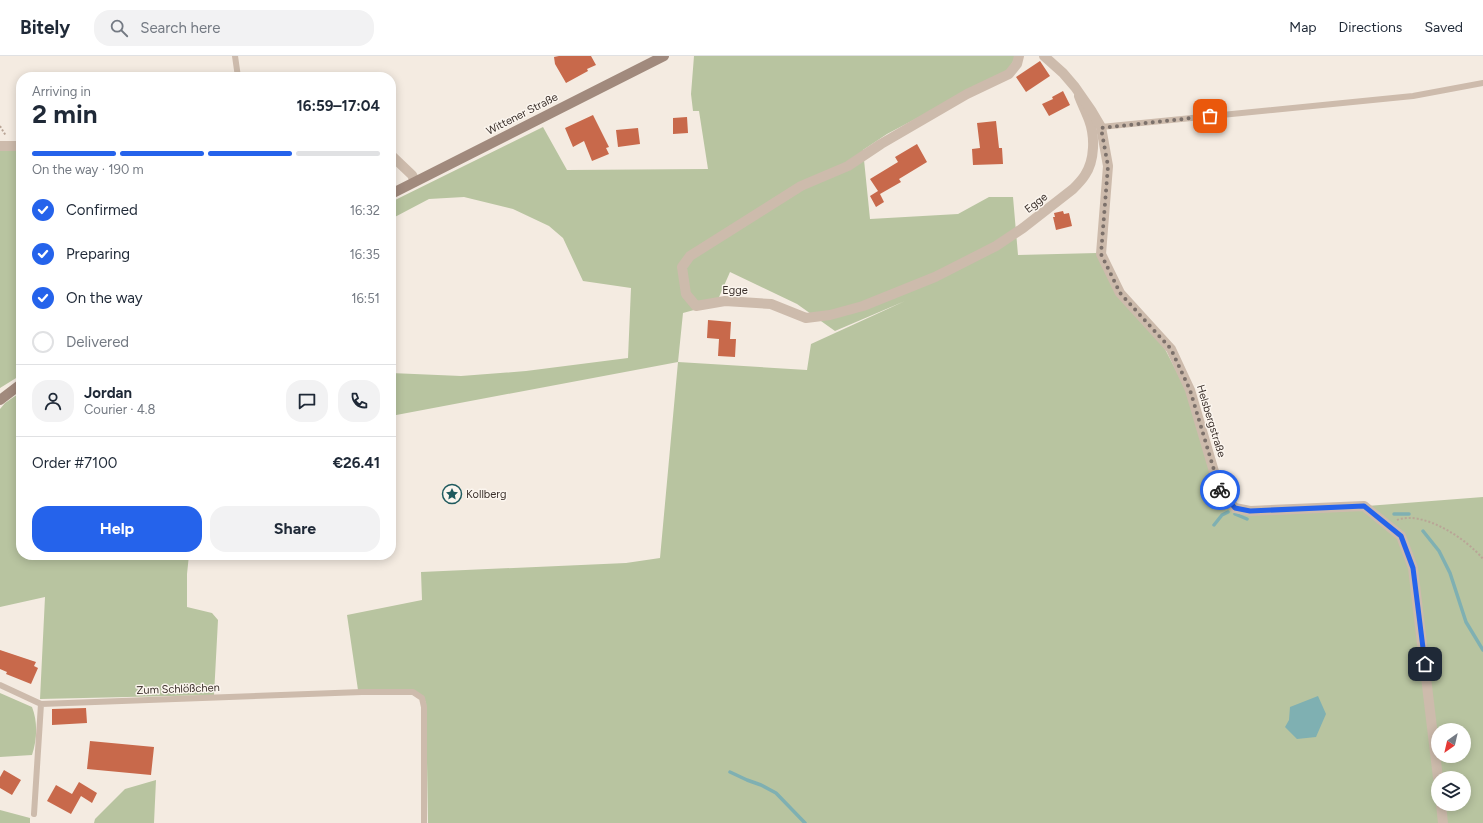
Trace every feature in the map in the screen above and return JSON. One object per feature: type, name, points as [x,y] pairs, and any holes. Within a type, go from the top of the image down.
[{"type":"main road","name":"Wittener Straße","points":[[396,191],[664,56]]},
{"type":"main road","points":[[0,400],[16,387]]},
{"type":"street","name":"Egge","points":[[1019,56],[1017,64],[1009,74],[967,94],[881,144],[848,166],[801,186],[690,256],[682,267],[686,294],[696,306],[725,301],[751,302],[771,304],[806,318],[830,315],[862,306],[935,277],[996,246],[1023,228],[1073,189],[1085,175],[1090,166],[1093,142],[1090,122],[1075,87]]},
{"type":"street","name":"Helsbergstraße","points":[[1044,56],[1063,73],[1075,87],[1101,128],[1108,166],[1101,254],[1120,293],[1171,349],[1190,390],[1220,492],[1235,508],[1250,511],[1364,506],[1401,536],[1413,568],[1437,771]]},
{"type":"street","points":[[0,146],[16,146]]},
{"type":"street","points":[[396,160],[415,181]]},
{"type":"street","points":[[1442,811],[1443,823]]},
{"type":"lane","points":[[235,56],[237,72]]},
{"type":"lane","points":[[1101,128],[1413,96],[1483,83]]},
{"type":"lane","name":"Zum Schlößchen","points":[[0,685],[41,704],[362,692],[413,692],[422,698],[424,707],[424,823]]},
{"type":"lane","points":[[34,814],[41,704]]},
{"type":"path","points":[[1388,526],[1404,518],[1413,518],[1443,528],[1466,542],[1483,559]]},
{"type":"green space","points":[[694,56],[1015,56],[1008,70],[887,134],[863,150],[870,219],[958,214],[989,197],[1013,197],[1018,255],[1097,253],[1165,349],[1186,390],[1229,508],[1363,510],[1399,538],[1411,568],[1431,744],[1431,763],[1433,763],[1434,771],[1431,771],[1431,811],[1439,811],[1440,823],[428,823],[426,702],[414,691],[358,690],[347,615],[422,600],[421,572],[626,563],[660,558],[678,362],[396,415],[396,373],[461,376],[526,371],[628,358],[631,288],[583,281],[563,238],[549,226],[513,209],[464,197],[429,199],[396,216],[396,200],[543,127],[567,170],[708,169],[699,111],[693,111],[691,94]],"holes":[[[730,272],[797,304],[835,331],[905,301],[811,344],[807,370],[678,362],[683,313],[716,304]]]},
{"type":"green space","points":[[0,150],[16,151],[16,378],[0,388]]},
{"type":"green space","points":[[16,395],[16,560],[188,560],[187,607],[212,613],[218,620],[214,695],[40,699],[45,597],[0,607],[0,409],[5,403]]},
{"type":"green space","points":[[1483,497],[1483,823],[1446,823],[1445,811],[1471,811],[1471,771],[1440,771],[1439,763],[1471,763],[1471,723],[1433,723],[1403,535],[1367,506]]},
{"type":"green space","points":[[0,693],[32,707],[36,731],[32,755],[0,757]]},
{"type":"green space","points":[[156,780],[154,823],[94,823],[95,819],[125,789]]},
{"type":"green space","points":[[0,810],[30,818],[30,823],[0,823]]},
{"type":"water","points":[[1318,696],[1326,714],[1316,737],[1297,739],[1285,727],[1289,720],[1290,707]]},
{"type":"building","points":[[591,56],[596,65],[587,69],[588,71],[566,83],[555,64],[554,57]]},
{"type":"building","points":[[1040,61],[1050,76],[1026,92],[1016,77]]},
{"type":"building","points":[[1063,91],[1070,105],[1049,116],[1042,104],[1053,99],[1052,97]]},
{"type":"building","points":[[593,115],[609,147],[606,148],[609,154],[592,161],[584,141],[573,147],[565,128]]},
{"type":"building","points":[[687,117],[688,133],[673,134],[673,118]]},
{"type":"building","points":[[996,121],[999,148],[1002,148],[1003,164],[973,165],[972,149],[980,148],[977,123]]},
{"type":"building","points":[[638,128],[640,144],[618,147],[616,130]]},
{"type":"building","points":[[917,144],[927,162],[899,179],[901,182],[880,194],[884,202],[876,207],[870,196],[878,191],[870,179],[898,162],[895,157]]},
{"type":"building","points":[[1063,211],[1064,214],[1069,213],[1072,226],[1056,230],[1053,217],[1055,217],[1054,213]]},
{"type":"building","points":[[708,320],[731,322],[730,339],[736,339],[735,357],[718,356],[719,339],[707,338]]},
{"type":"building","points":[[0,650],[36,662],[34,666],[38,668],[31,684],[6,674],[7,672],[0,669]]},
{"type":"building","points":[[86,708],[87,723],[52,725],[52,709]]},
{"type":"building","points":[[90,741],[154,747],[151,775],[87,769]]},
{"type":"building","points":[[4,770],[21,780],[12,795],[0,788],[0,777]]},
{"type":"building","points":[[79,782],[97,793],[92,803],[81,796],[71,814],[47,801],[56,785],[72,794]]},
{"type":"waterway","points":[[1214,525],[1222,515],[1228,512]]},
{"type":"waterway","points":[[1235,514],[1247,519]]},
{"type":"waterway","points":[[1394,514],[1409,514]]},
{"type":"waterway","points":[[1423,531],[1439,551],[1450,573],[1466,622],[1483,650]]},
{"type":"waterway","points":[[730,772],[776,793],[805,823]]},
{"type":"way so far","points":[[1210,116],[1101,128],[1108,166],[1101,254],[1120,293],[1171,349],[1190,390],[1220,490]]},
{"type":"place","name":"Kollberg","points":[[452,494]]},
{"type":"route","points":[[1220,490],[1220,492],[1235,508],[1250,511],[1364,506],[1401,536],[1413,568],[1425,664]]}]
